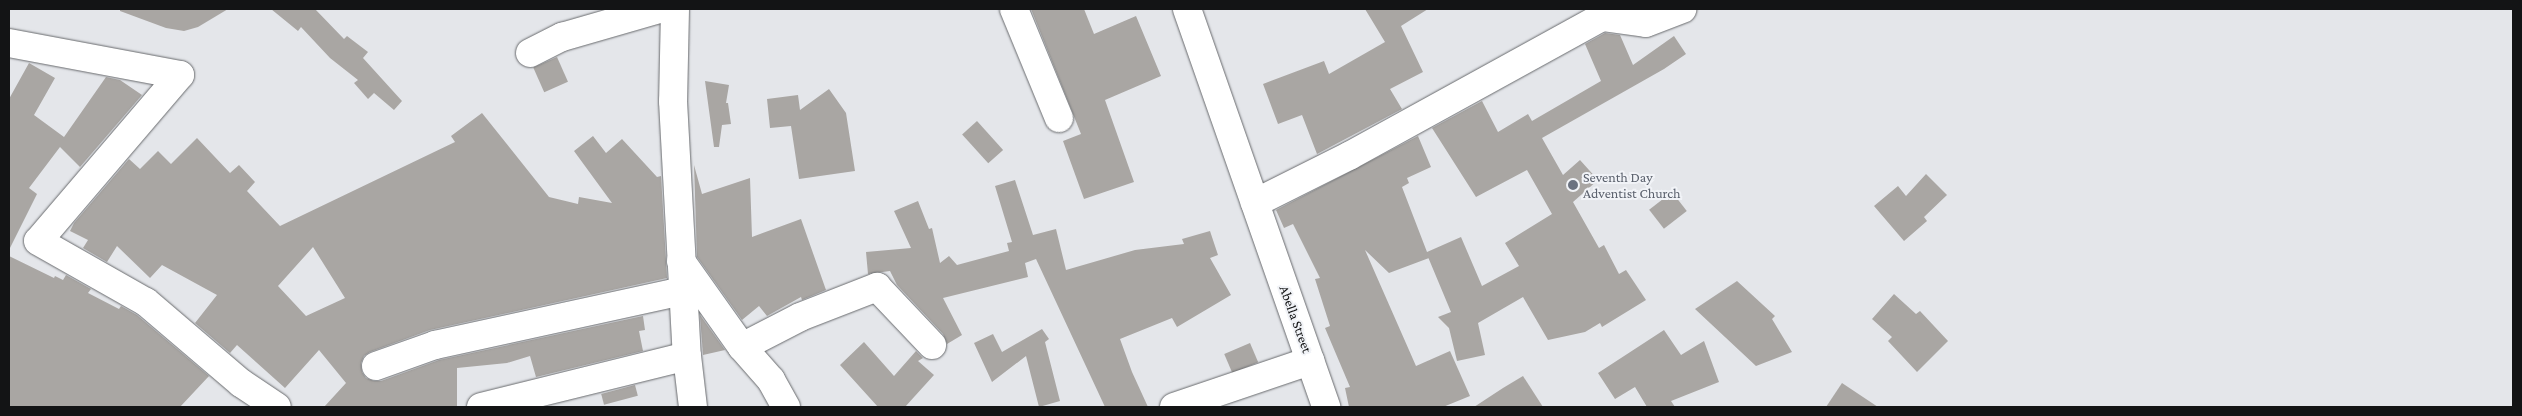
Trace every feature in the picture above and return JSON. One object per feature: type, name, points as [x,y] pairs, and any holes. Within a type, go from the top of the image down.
[{"type":"street","points":[[530,53],[562,36],[659,9]]},
{"type":"street","points":[[674,9],[673,101],[687,356],[693,407]]},
{"type":"street","points":[[1014,9],[1059,118]]},
{"type":"street","name":"Abella Street","points":[[1187,9],[1326,407]]},
{"type":"street","points":[[1255,203],[1349,156],[1602,17],[1646,23],[1682,9]]},
{"type":"street","points":[[9,43],[180,75],[38,241],[146,302],[241,383],[277,407]]},
{"type":"street","points":[[681,262],[742,347],[771,380],[786,407]]},
{"type":"street","points":[[742,347],[800,317],[877,287],[932,345]]},
{"type":"street","points":[[376,366],[435,345],[683,291]]},
{"type":"street","points":[[481,407],[687,356]]},
{"type":"street","points":[[1174,407],[1310,361]]},
{"type":"building","points":[[120,9],[228,9],[198,27],[184,31],[166,28],[120,11]]},
{"type":"building","points":[[271,9],[315,9],[344,39],[347,36],[368,52],[363,58],[402,101],[394,110],[374,93],[368,99],[354,83],[358,80],[330,58],[301,27],[298,31]]},
{"type":"building","points":[[1031,9],[1084,9],[1094,34],[1136,16],[1161,76],[1105,100],[1134,182],[1084,199],[1063,141],[1081,134]]},
{"type":"building","points":[[1365,9],[1428,9],[1401,26],[1423,72],[1390,89],[1402,109],[1317,154],[1302,115],[1278,124],[1263,84],[1324,61],[1329,74],[1385,42]]},
{"type":"building","points":[[1605,33],[1620,35],[1633,65],[1674,36],[1686,54],[1664,69],[1542,138],[1563,175],[1580,160],[1598,180],[1573,202],[1599,248],[1604,245],[1619,274],[1626,270],[1646,300],[1602,327],[1600,323],[1585,332],[1548,340],[1523,297],[1478,323],[1485,355],[1457,361],[1449,328],[1438,317],[1451,312],[1428,258],[1389,273],[1365,250],[1416,366],[1450,351],[1470,396],[1443,407],[1349,407],[1345,388],[1350,387],[1325,328],[1330,326],[1315,279],[1320,278],[1293,224],[1284,228],[1276,210],[1418,136],[1431,167],[1407,178],[1409,183],[1402,187],[1427,252],[1461,237],[1482,286],[1519,266],[1505,243],[1552,214],[1527,170],[1476,197],[1432,128],[1482,101],[1498,132],[1528,114],[1532,121],[1601,81],[1585,44]]},
{"type":"building","points":[[557,57],[568,82],[544,92],[533,68]]},
{"type":"building","points":[[29,63],[55,78],[34,115],[64,137],[106,77],[120,80],[142,95],[80,167],[60,147],[29,188],[37,194],[9,250],[9,99]]},
{"type":"building","points":[[705,81],[729,85],[726,103],[728,103],[731,124],[722,125],[719,147],[714,147]]},
{"type":"building","points":[[829,89],[846,113],[855,171],[799,179],[791,126],[770,128],[767,99],[798,95],[800,110]]},
{"type":"building","points":[[482,113],[549,197],[578,204],[579,197],[612,203],[574,151],[593,136],[606,153],[622,139],[657,177],[661,176],[667,278],[430,330],[370,352],[364,356],[361,363],[362,372],[366,378],[381,381],[439,360],[643,316],[645,330],[639,331],[643,351],[536,377],[530,356],[507,363],[457,368],[457,407],[324,407],[346,383],[319,350],[285,388],[237,345],[230,353],[195,323],[217,295],[162,265],[150,278],[117,246],[107,262],[83,248],[88,240],[70,231],[74,223],[129,159],[140,169],[158,151],[171,164],[197,138],[230,173],[239,165],[255,182],[247,191],[280,226],[455,142],[451,136]],"holes":[[[313,247],[345,298],[306,316],[278,286]]]},
{"type":"building","points":[[977,121],[1003,150],[988,163],[962,134]]},
{"type":"building","points":[[694,165],[702,194],[750,178],[752,237],[801,219],[826,290],[802,300],[801,297],[767,316],[759,306],[742,320],[697,257]]},
{"type":"building","points":[[1926,174],[1947,195],[1924,217],[1927,221],[1904,241],[1874,206],[1898,186],[1906,196]]},
{"type":"building","points":[[1015,180],[1033,235],[1056,229],[1066,270],[1135,250],[1184,244],[1182,239],[1210,231],[1218,255],[1210,258],[1231,295],[1177,327],[1172,318],[1120,339],[1148,407],[1105,407],[1036,259],[1025,263],[1028,277],[943,298],[962,335],[947,344],[943,334],[897,285],[890,271],[868,274],[866,252],[911,248],[894,211],[918,201],[929,229],[932,228],[940,263],[949,256],[957,265],[1009,251],[1007,243],[1012,242],[995,186]]},
{"type":"building","points":[[1672,192],[1687,211],[1664,229],[1649,210]]},
{"type":"building","points":[[9,256],[54,278],[55,276],[63,280],[66,275],[91,289],[88,293],[119,309],[121,306],[137,315],[209,376],[180,407],[9,407]]},
{"type":"building","points":[[1737,281],[1775,316],[1772,319],[1792,352],[1756,366],[1695,309]]},
{"type":"building","points":[[1894,294],[1916,314],[1920,311],[1948,341],[1917,372],[1888,341],[1892,337],[1872,319]]},
{"type":"building","points":[[700,315],[725,350],[703,355]]},
{"type":"building","points":[[1042,329],[1049,339],[1045,342],[1060,401],[1039,407],[1026,356],[992,382],[974,343],[993,334],[1002,352]]},
{"type":"building","points":[[1664,330],[1681,355],[1704,341],[1719,382],[1671,401],[1675,407],[1647,407],[1635,387],[1615,399],[1598,373]]},
{"type":"building","points":[[864,342],[894,376],[916,351],[923,358],[918,361],[934,375],[905,407],[878,407],[840,365]]},
{"type":"building","points":[[1250,343],[1258,362],[1232,373],[1224,354]]},
{"type":"building","points":[[1523,376],[1543,407],[1474,407],[1503,388]]},
{"type":"building","points":[[1842,383],[1878,407],[1826,407]]},
{"type":"building","points":[[635,385],[638,396],[604,405],[601,394]]},
{"type":"place","name":"Seventh Day Adventist Church","points":[[1573,185]]}]
